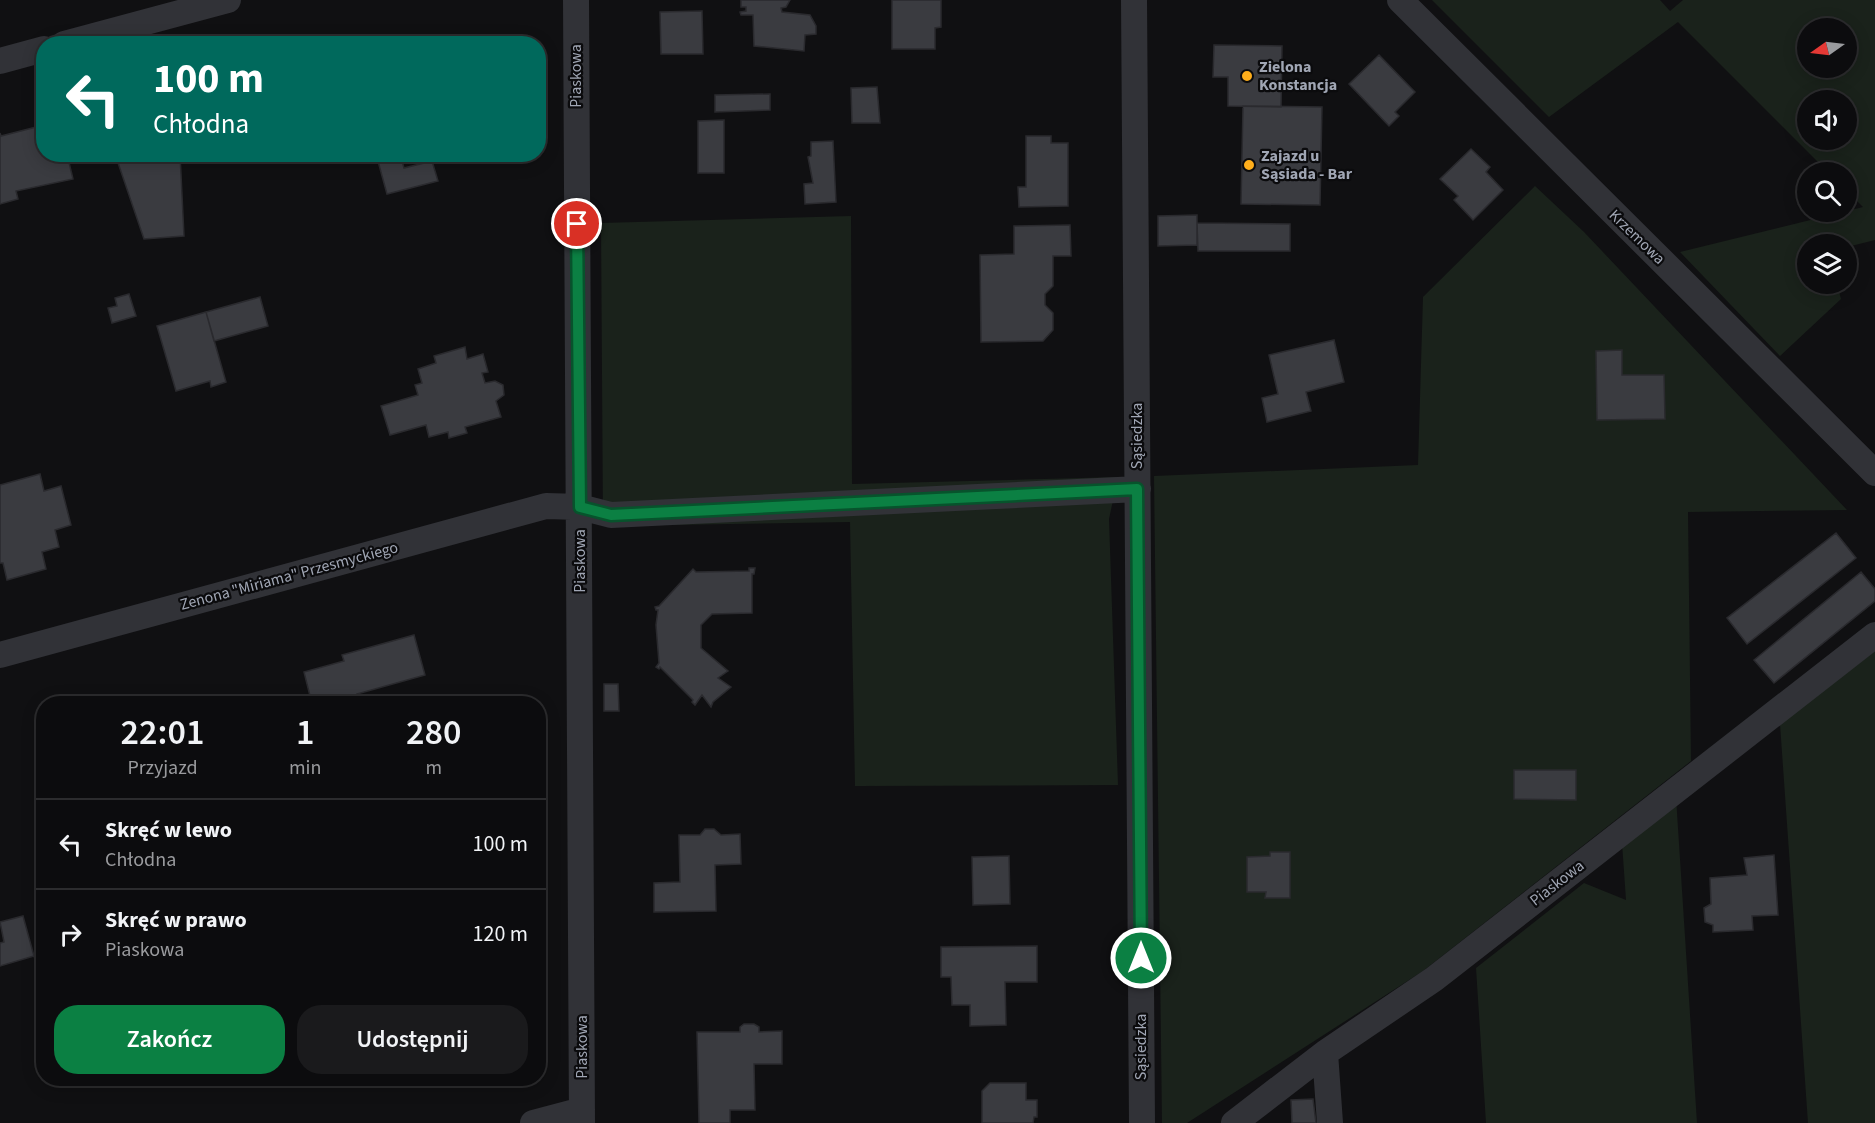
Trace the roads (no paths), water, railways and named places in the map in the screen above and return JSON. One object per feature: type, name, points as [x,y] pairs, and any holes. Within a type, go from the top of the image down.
[{"type":"street","points":[[94,36],[228,0]]},
{"type":"street","name":"Piaskowa","points":[[576,0],[582,1116]]},
{"type":"street","name":"Sąsiedzka","points":[[1134,0],[1142,1123]]},
{"type":"street","name":"Krzemowa","points":[[1400,0],[1875,473]]},
{"type":"street","points":[[0,61],[36,51]]},
{"type":"street","name":"Zenona \"Miriama\" Przesmyckiego","points":[[0,655],[546,506],[580,507],[611,515],[1137,489]]},
{"type":"street","name":"Piaskowa","points":[[1234,1123],[1325,1053],[1434,979],[1875,635]]},
{"type":"street","points":[[1325,1053],[1330,1123]]},
{"type":"street","points":[[533,1123],[582,1116]]},
{"type":"place","name":"Zielona Konstancja","points":[[1247,76]]},
{"type":"place","name":"Zajazd u Sąsiada - Bar","points":[[1249,165]]}]
